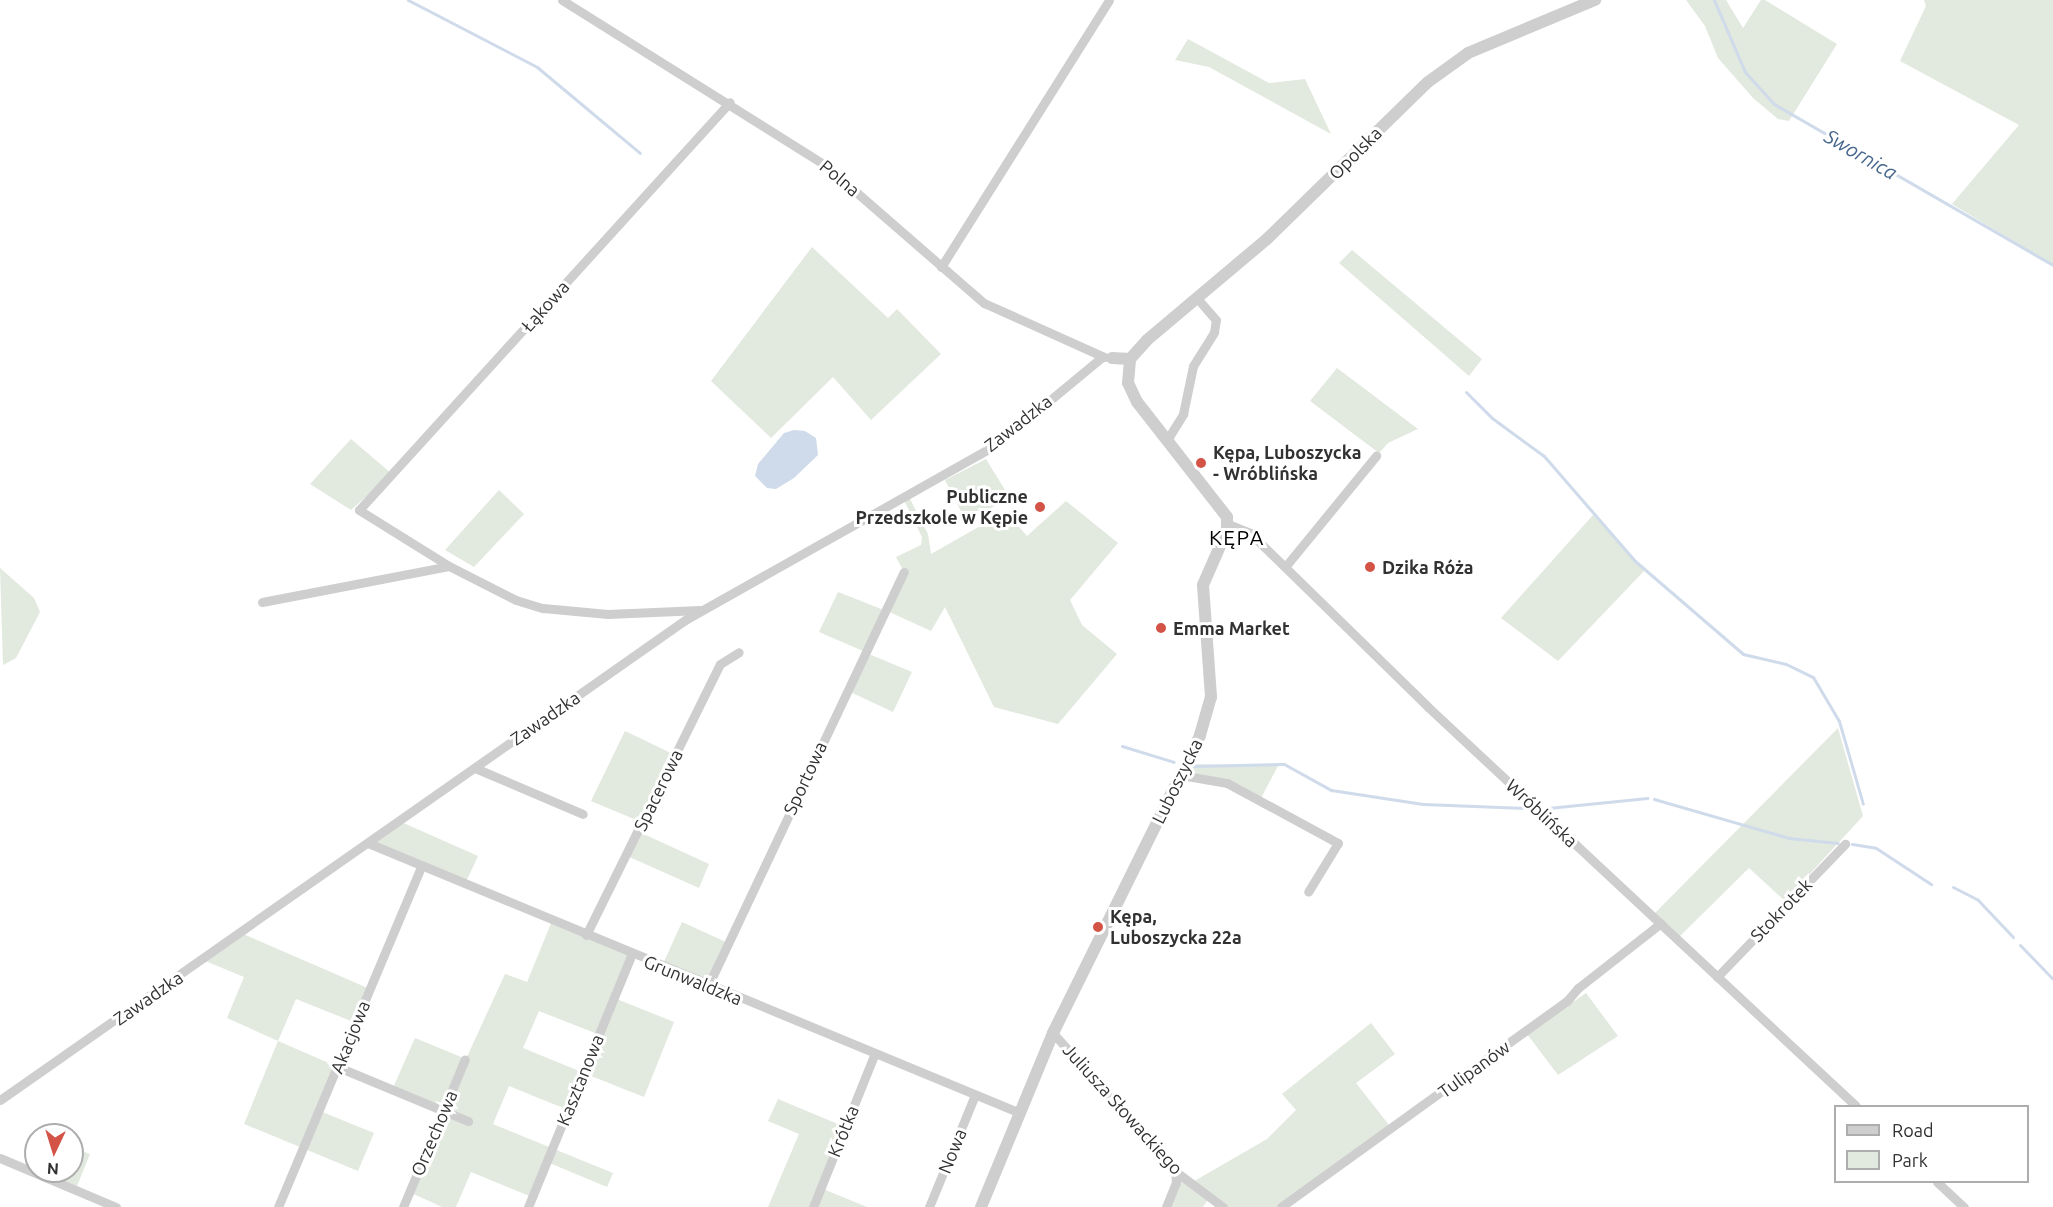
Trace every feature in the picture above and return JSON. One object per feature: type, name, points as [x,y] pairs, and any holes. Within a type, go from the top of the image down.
[{"type":"street","name":"Polna","points":[[562,0],[730,102],[825,165],[984,303],[1107,357]]},
{"type":"street","points":[[941,267],[1109,0]]},
{"type":"street","name":"Opolska","points":[[1131,359],[1141,346],[1196,297],[1268,238],[1407,100],[1442,70],[1490,43],[1594,0]]},
{"type":"street","name":"Łąkowa","points":[[450,567],[359,510],[730,102]]},
{"type":"street","points":[[1167,440],[1183,414],[1193,366],[1214,332],[1216,320],[1196,297]]},
{"type":"street","points":[[1107,357],[1131,359],[1127,372],[1133,394],[1167,440],[1223,507],[1228,524]]},
{"type":"street","name":"Zawadzka","points":[[0,1100],[700,610],[997,444],[1107,357]]},
{"type":"street","points":[[1285,567],[1376,456]]},
{"type":"street","name":"Wróblińska","points":[[1228,524],[1250,533],[1428,707],[1854,1105]]},
{"type":"street","name":"Luboszycka","points":[[981,1207],[1053,1033],[1200,735],[1211,697],[1203,585],[1228,524]]},
{"type":"street","points":[[262,602],[450,567],[516,600],[543,608],[608,614],[700,610]]},
{"type":"street","name":"Sportowa","points":[[708,986],[904,572]]},
{"type":"street","name":"Spacerowa","points":[[586,935],[720,664],[739,652]]},
{"type":"street","points":[[475,768],[583,814]]},
{"type":"street","points":[[1181,775],[1227,783],[1338,843],[1308,892]]},
{"type":"street","name":"Grunwaldzka","points":[[368,843],[874,1055],[1020,1113]]},
{"type":"street","name":"Stokrotek","points":[[1717,977],[1845,843]]},
{"type":"street","name":"Akacjowa","points":[[278,1207],[421,866]]},
{"type":"street","name":"Tulipanów","points":[[1281,1207],[1567,1001],[1578,988],[1661,923]]},
{"type":"street","name":"Kasztanowa","points":[[528,1207],[632,954]]},
{"type":"street","name":"Juliusza Słowackiego","points":[[1053,1033],[1175,1171],[1223,1207]]},
{"type":"street","name":"Krótka","points":[[813,1207],[874,1055]]},
{"type":"street","name":"Orzechowa","points":[[403,1207],[465,1059]]},
{"type":"street","points":[[338,1067],[468,1121]]},
{"type":"street","name":"Nowa","points":[[929,1207],[975,1095]]},
{"type":"street","points":[[0,1158],[116,1207]]},
{"type":"street","points":[[1166,1207],[1176,1182],[1175,1171]]},
{"type":"street","points":[[1938,1183],[1964,1207]]},
{"type":"green space","points":[[1686,0],[1726,0],[1743,28],[1761,0],[1765,0],[1837,44],[1789,121],[1778,119],[1753,98],[1718,58],[1705,26]]},
{"type":"green space","points":[[1924,0],[2053,0],[2053,265],[1952,204],[2019,125],[1900,61],[1926,6]]},
{"type":"green space","points":[[1188,39],[1269,83],[1305,79],[1331,134],[1209,67],[1175,60]]},
{"type":"green space","points":[[812,247],[888,318],[897,309],[941,354],[871,420],[833,377],[771,438],[711,381]]},
{"type":"green space","points":[[1352,250],[1482,359],[1469,376],[1339,263]]},
{"type":"green space","points":[[1337,368],[1418,429],[1388,443],[1379,453],[1310,401]]},
{"type":"green space","points":[[351,439],[392,474],[351,510],[310,484]]},
{"type":"green space","points":[[986,459],[1010,498],[966,521],[945,480]]},
{"type":"green space","points":[[499,490],[524,514],[474,567],[445,550]]},
{"type":"green space","points":[[907,493],[928,534],[931,554],[996,517],[1013,520],[1027,536],[1066,501],[1118,543],[1070,600],[1082,625],[1117,654],[1058,724],[994,707],[945,607],[931,631],[885,610],[864,652],[912,672],[893,712],[846,690],[863,651],[819,632],[838,592],[884,610],[904,572],[896,557],[921,545],[922,537],[902,496]]},
{"type":"green space","points":[[1593,515],[1645,570],[1558,661],[1501,618]]},
{"type":"green space","points":[[0,568],[34,598],[40,612],[16,658],[3,665]]},
{"type":"green space","points":[[1838,728],[1863,816],[1785,901],[1749,868],[1680,936],[1655,913]]},
{"type":"green space","points":[[625,731],[675,755],[641,822],[591,801]]},
{"type":"green space","points":[[1186,764],[1278,766],[1260,800],[1227,783],[1181,775]]},
{"type":"green space","points":[[399,821],[478,856],[465,884],[368,844]]},
{"type":"green space","points":[[637,831],[709,864],[699,888],[625,855]]},
{"type":"green space","points":[[552,921],[632,954],[614,998],[674,1022],[644,1097],[586,1074],[595,1033],[539,1011],[523,1048],[579,1071],[568,1110],[509,1086],[493,1124],[613,1173],[607,1187],[547,1162],[532,1197],[471,1172],[456,1207],[442,1207],[409,1192],[442,1112],[392,1090],[415,1038],[466,1059],[505,974],[527,982]]},
{"type":"green space","points":[[682,922],[728,943],[708,986],[662,966]]},
{"type":"green space","points":[[241,933],[370,989],[356,1023],[296,999],[278,1041],[227,1018],[244,977],[203,960]]},
{"type":"green space","points":[[1586,993],[1618,1036],[1558,1075],[1527,1034]]},
{"type":"green space","points":[[1371,1023],[1395,1054],[1356,1083],[1389,1125],[1281,1207],[1223,1207],[1209,1198],[1203,1207],[1166,1207],[1177,1177],[1191,1183],[1267,1139],[1296,1110],[1282,1094]]},
{"type":"green space","points":[[278,1041],[338,1067],[320,1111],[374,1133],[358,1171],[244,1124]]},
{"type":"green space","points":[[778,1099],[845,1127],[823,1189],[867,1207],[768,1207],[799,1134],[768,1121]]},
{"type":"green space","points":[[84,1152],[90,1154],[84,1169]]},
{"type":"water","points":[[794,430],[805,431],[816,438],[818,455],[794,478],[776,489],[767,488],[755,476],[758,464],[784,433]]},
{"type":"waterway","points":[[408,0],[537,67],[640,153]]},
{"type":"waterway","name":"Swornica","points":[[1714,0],[1745,72],[1774,104],[2053,265]]},
{"type":"waterway","points":[[1466,392],[1492,418],[1544,456],[1635,561],[1743,654],[1786,664],[1813,677],[1839,721],[1863,804]]},
{"type":"waterway","points":[[1122,746],[1174,762]]},
{"type":"waterway","points":[[1194,766],[1284,764],[1331,790],[1423,804],[1528,808]]},
{"type":"waterway","points":[[1548,808],[1647,798]]},
{"type":"waterway","points":[[1654,799],[1789,838],[1838,843]]},
{"type":"waterway","points":[[1852,844],[1876,848],[1931,884]]},
{"type":"waterway","points":[[1953,887],[1978,900],[2013,937]]},
{"type":"waterway","points":[[2020,945],[2053,979]]},
{"type":"place","name":"Kępa, Luboszycka - Wróblińska","points":[[1201,463]]},
{"type":"place","name":"Publiczne Przedszkole w Kępie","points":[[1040,507]]},
{"type":"place","name":"Dzika Róża","points":[[1370,567]]},
{"type":"place","name":"Emma Market","points":[[1161,628]]},
{"type":"place","name":"Kępa, Luboszycka 22a","points":[[1098,927]]},
{"type":"district","name":"KĘPA","points":[[1237,537]]}]
